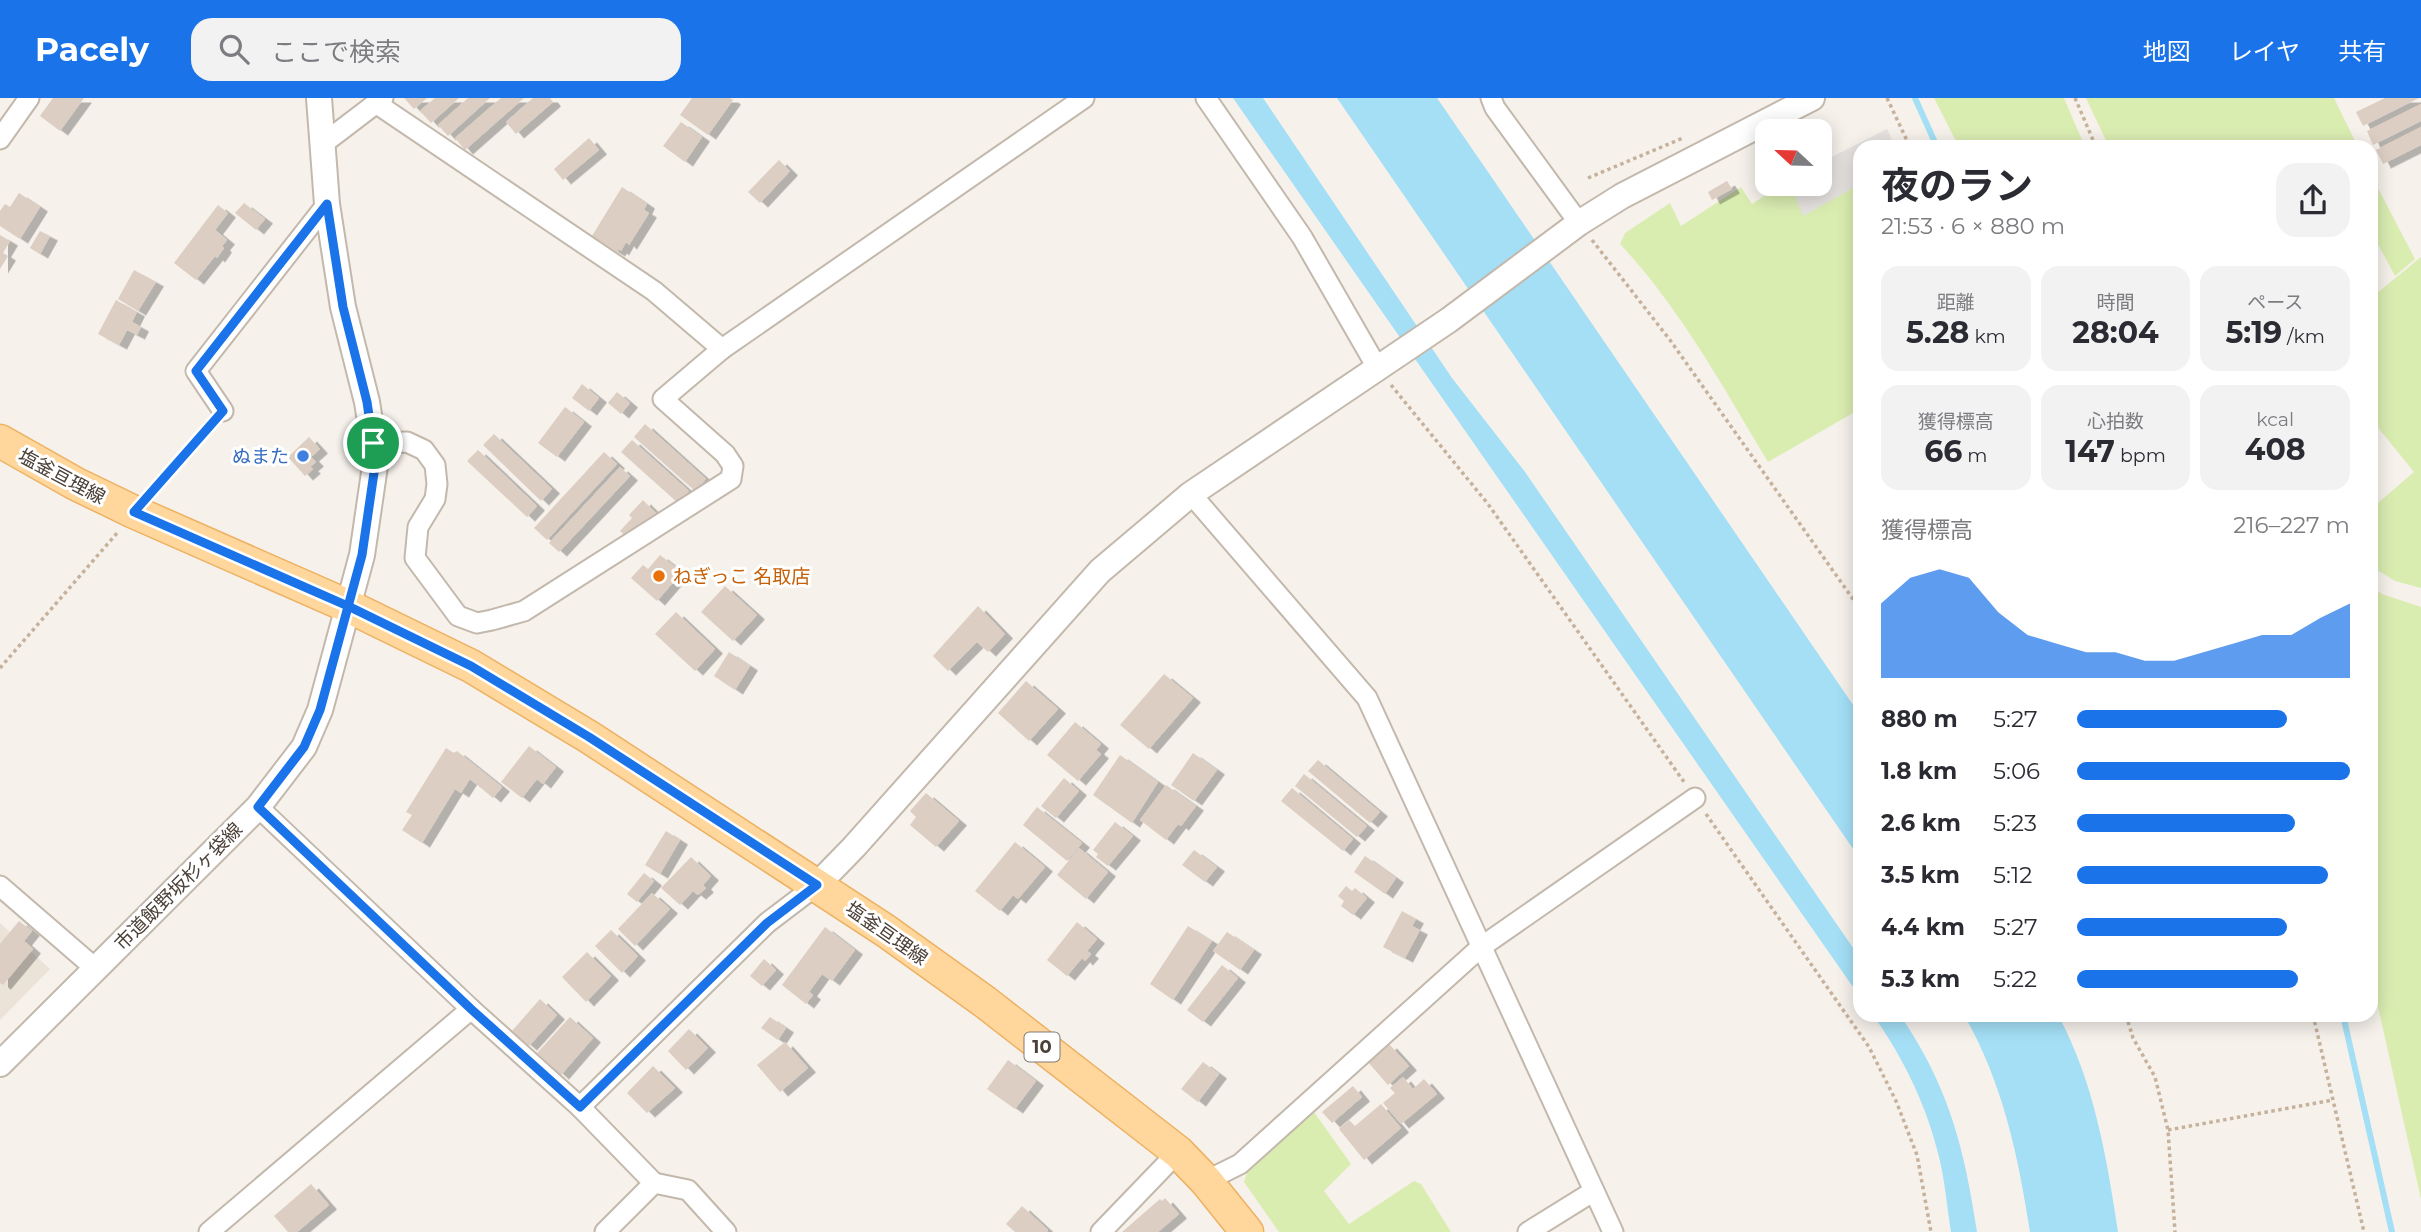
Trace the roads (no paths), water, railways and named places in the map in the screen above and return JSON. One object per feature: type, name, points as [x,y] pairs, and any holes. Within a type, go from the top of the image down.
[{"type":"main road","name":"塩釜亘理線","points":[[0,441],[54,473],[134,512],[350,607],[471,666],[589,737],[817,885],[985,1002],[1178,1152],[1206,1181],[1247,1232]]},
{"type":"street","points":[[0,139],[29,98]]},
{"type":"street","name":"市道飯野坂杉ヶ袋線","points":[[0,1064],[258,807],[304,747],[320,710],[362,555],[376,459],[367,402],[343,307],[327,204],[319,98]]},
{"type":"street","points":[[373,443],[407,442],[424,450],[435,465],[435,499],[418,527],[415,558],[458,616],[477,623],[524,611],[731,479],[733,466],[725,454],[663,399],[722,349],[1084,98]]},
{"type":"street","points":[[1206,98],[1302,237],[1381,366]]},
{"type":"street","points":[[1491,98],[1495,108],[1579,223]]},
{"type":"street","points":[[580,1107],[767,923],[817,885],[1100,572],[1191,494],[1443,324],[1579,223],[1622,196],[1812,98]]},
{"type":"street","points":[[324,143],[380,101],[654,291],[722,349]]},
{"type":"street","points":[[223,411],[196,371],[327,204]]},
{"type":"street","points":[[1191,494],[1367,698],[1613,1232]]},
{"type":"street","points":[[1206,1181],[1240,1164],[1481,947],[1695,797]]},
{"type":"street","points":[[258,807],[471,1009],[580,1107],[654,1183],[688,1190],[726,1232]]},
{"type":"street","points":[[0,887],[96,969]]},
{"type":"street","points":[[209,1232],[471,1009]]},
{"type":"street","points":[[1101,1232],[1178,1152]]},
{"type":"street","points":[[605,1232],[654,1183]]},
{"type":"street","points":[[1528,1232],[1594,1191]]},
{"type":"water","points":[[1233,98],[1263,98],[1452,378],[1525,472],[1853,948],[1853,987]]},
{"type":"water","points":[[1337,98],[1437,98],[1486,169],[1853,705],[1853,849]]},
{"type":"water","points":[[1877,1022],[1904,1022],[1931,1067],[1960,1145],[1977,1232],[1951,1232],[1934,1138],[1921,1101]]},
{"type":"water","points":[[1968,1022],[2061,1022],[2090,1093],[2104,1149],[2118,1232],[2030,1232],[2007,1120],[1978,1041]]},
{"type":"waterway","points":[[1915,98],[1934,140]]},
{"type":"waterway","points":[[2345,1022],[2392,1232]]},
{"type":"place","name":"ぬまた","points":[[303,456]]},
{"type":"place","name":"ねぎっこ 名取店","points":[[659,576]]}]
